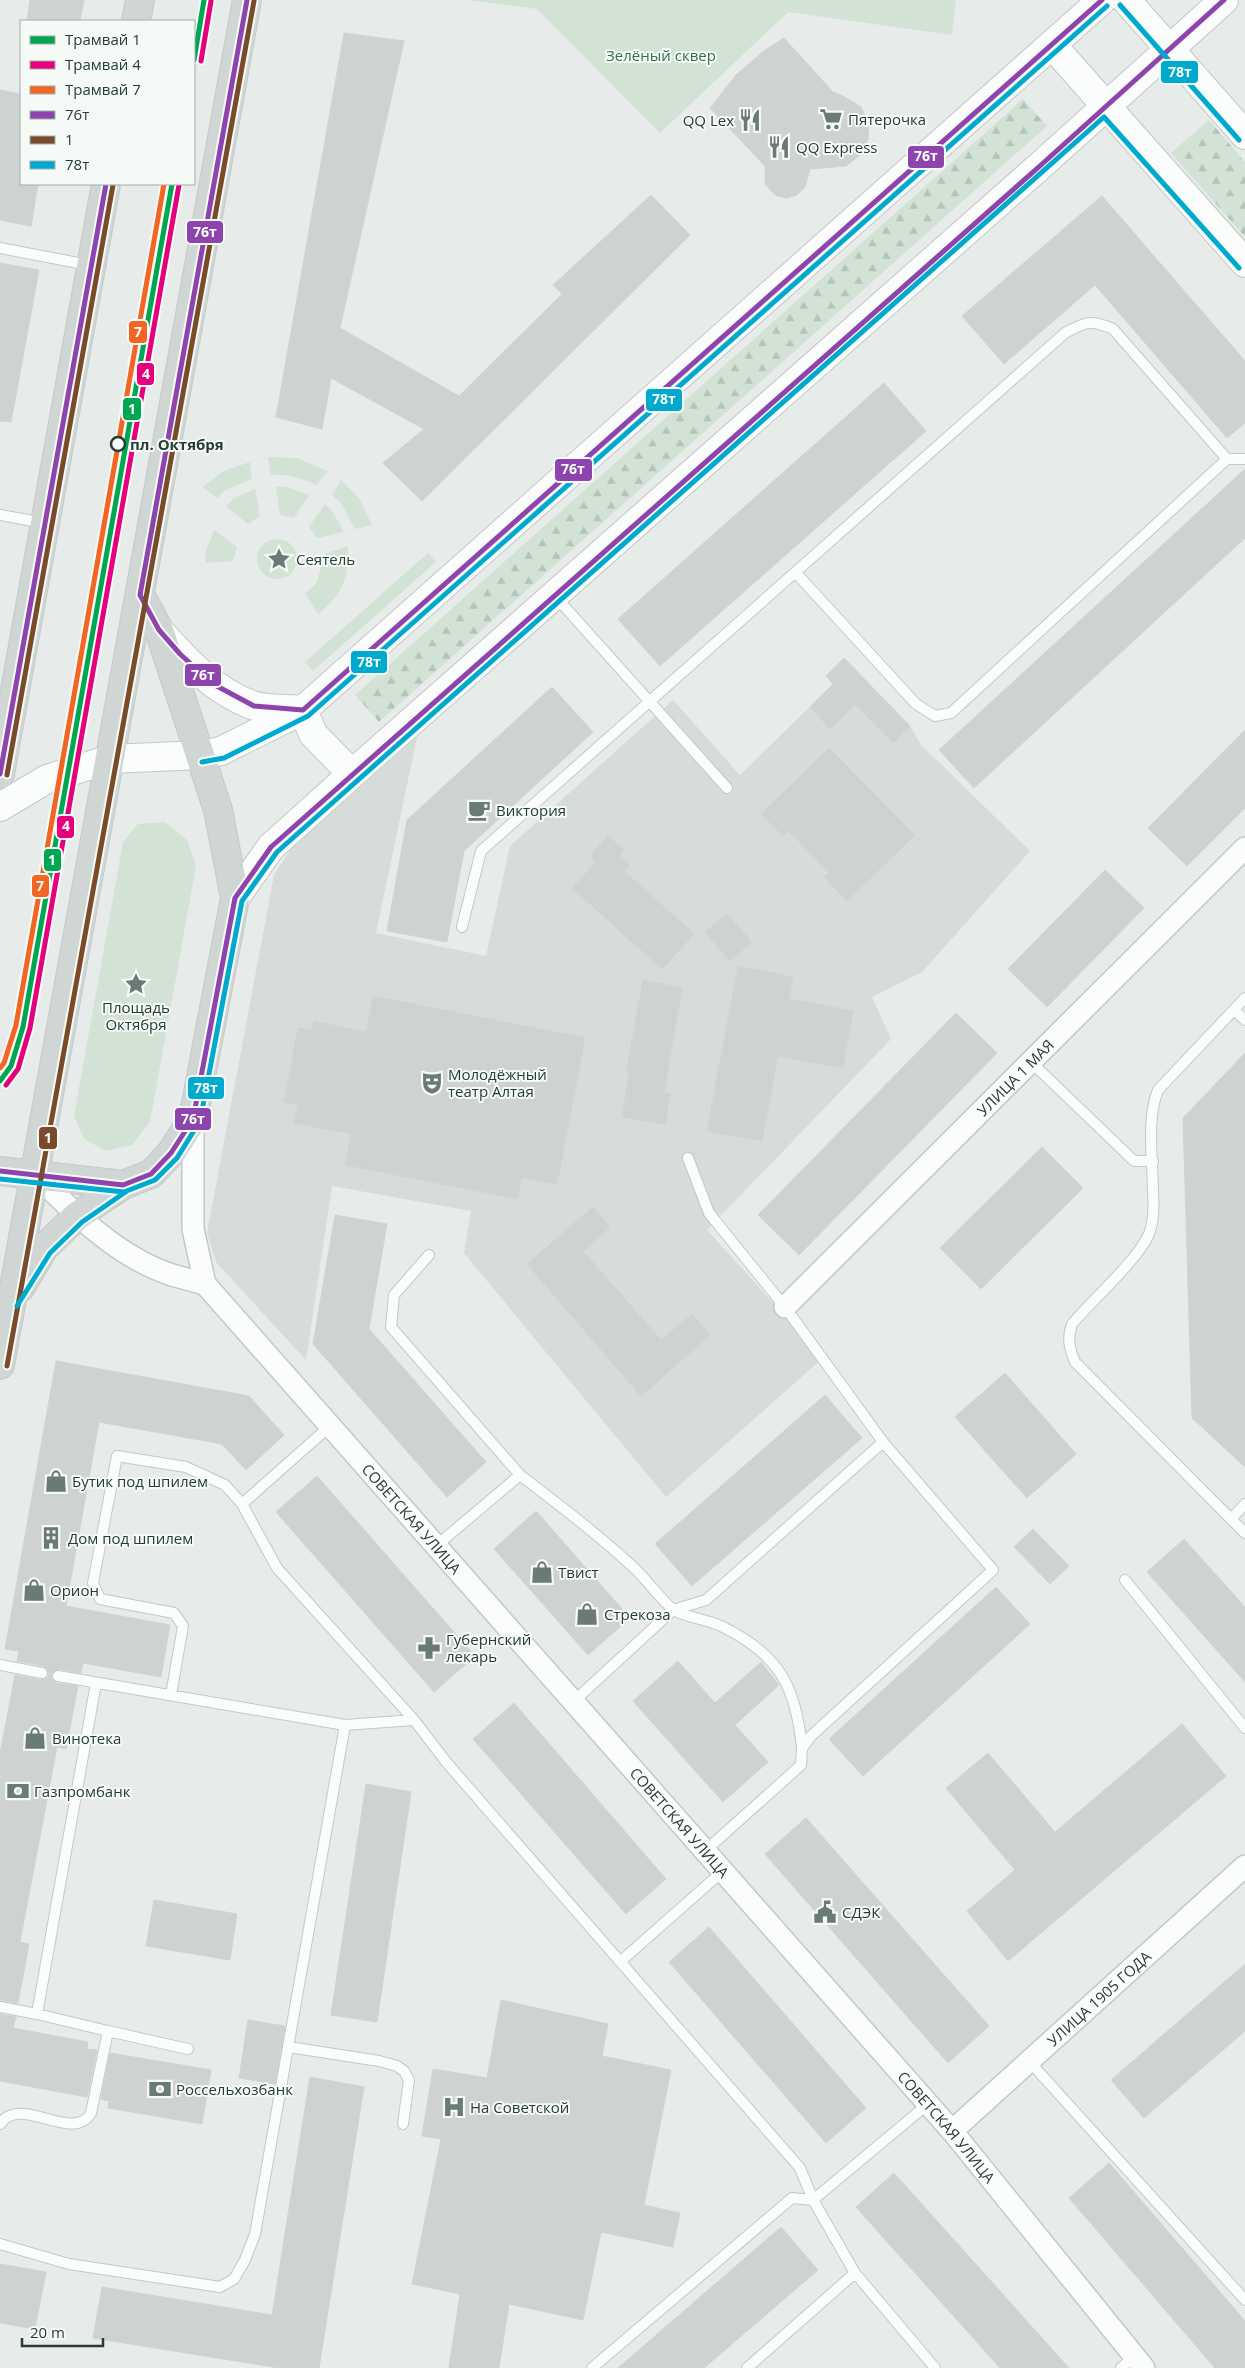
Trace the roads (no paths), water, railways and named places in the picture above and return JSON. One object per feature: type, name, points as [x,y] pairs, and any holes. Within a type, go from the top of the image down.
[{"type":"main road","points":[[136,20],[140,0]]},
{"type":"main road","points":[[0,1365],[6,1300],[35,1174],[247,0]]},
{"type":"main road","points":[[0,806],[48,779],[110,759],[201,756],[220,751],[303,710],[1102,0]]},
{"type":"main road","points":[[1126,0],[1245,135]]},
{"type":"main road","points":[[236,898],[271,847],[1224,0]]},
{"type":"main road","points":[[1052,45],[1245,263]]},
{"type":"main road","points":[[0,774],[93,266],[106,185]]},
{"type":"main road","points":[[6,1300],[44,1248],[77,1216],[123,1185],[151,1174],[171,1153],[193,1119],[236,898],[218,810],[201,756],[159,630],[140,595]]},
{"type":"main road","points":[[159,630],[180,654],[213,684],[254,706],[303,710]]},
{"type":"main road","points":[[303,710],[313,734],[352,774]]},
{"type":"main road","points":[[0,1171],[123,1185]]},
{"type":"street","name":"УЛИЦА 1 МАЯ","points":[[785,1307],[1245,848]]},
{"type":"street","points":[[35,1174],[77,1216],[123,1251],[170,1274],[205,1284],[193,1229],[193,1119]]},
{"type":"street","name":"СОВЕТСКАЯ УЛИЦА","points":[[205,1284],[952,2131],[1133,2364]]},
{"type":"street","name":"УЛИЦА 1905 ГОДА","points":[[952,2131],[1245,1866]]},
{"type":"lane","points":[[0,248],[93,266]]},
{"type":"lane","points":[[462,926],[482,851],[1065,333],[1083,323],[1098,322],[1113,329],[1227,458],[1245,459]]},
{"type":"lane","points":[[796,573],[916,704],[935,716],[951,714],[1227,458]]},
{"type":"lane","points":[[0,515],[45,523]]},
{"type":"lane","points":[[554,595],[727,788]]},
{"type":"lane","points":[[1245,998],[1158,1090],[1150,1120],[1154,1209],[1149,1233],[1136,1254],[1072,1324],[1068,1336],[1069,1348],[1075,1362],[1245,1533]]},
{"type":"lane","points":[[1234,1010],[1245,1020]]},
{"type":"lane","points":[[1031,1062],[1132,1159],[1136,1161],[1153,1161]]},
{"type":"lane","points":[[688,1158],[709,1213],[785,1307],[883,1442],[993,1570],[811,1736],[802,1748]]},
{"type":"lane","points":[[429,1255],[394,1294],[391,1327],[520,1475],[597,1533],[641,1574],[673,1610],[720,1626],[747,1642],[772,1662],[782,1673],[789,1687],[799,1724],[802,1748],[801,1765],[705,1851]]},
{"type":"lane","points":[[242,1504],[330,1426]]},
{"type":"lane","points":[[573,1702],[673,1610],[706,1600],[883,1442]]},
{"type":"lane","points":[[171,1695],[183,1626],[174,1613],[100,1599],[93,1583],[117,1456],[186,1467],[225,1485],[242,1504],[276,1568],[414,1720],[447,1763],[800,2168],[813,2200],[855,2273],[935,2368]]},
{"type":"lane","points":[[436,1546],[520,1475]]},
{"type":"lane","points":[[1231,1519],[1245,1504]]},
{"type":"lane","points":[[1125,1580],[1245,1728]]},
{"type":"lane","points":[[0,1665],[42,1673]]},
{"type":"lane","points":[[58,1676],[346,1725],[414,1720]]},
{"type":"lane","points":[[37,2014],[96,1683]]},
{"type":"lane","points":[[0,2244],[69,2264],[220,2287],[234,2279],[245,2260],[255,2234],[346,1725]]},
{"type":"lane","points":[[621,1961],[723,1871]]},
{"type":"lane","points":[[0,2007],[188,2050]]},
{"type":"lane","points":[[0,2124],[12,2115],[24,2114],[74,2124],[83,2121],[91,2113],[108,2031]]},
{"type":"lane","points":[[289,2047],[379,2061],[398,2066],[404,2071],[409,2080],[403,2124]]},
{"type":"lane","points":[[1029,2061],[1245,2300]]},
{"type":"lane","points":[[592,2368],[792,2198],[813,2200],[928,2104]]},
{"type":"lane","points":[[747,2368],[855,2273]]},
{"type":"tram line","name":"1","points":[[195,54],[204,0]]},
{"type":"tram line","name":"4","points":[[201,61],[211,1]]},
{"type":"tram line","name":"7","points":[[0,1068],[4,1063],[16,1025],[164,185]]},
{"type":"tram line","name":"1","points":[[0,1081],[11,1066],[23,1027],[172,185]]},
{"type":"tram line","name":"4","points":[[6,1085],[18,1069],[30,1028],[179,185]]},
{"type":"place","name":"Пятерочка","points":[[831,119]]},
{"type":"place","name":"QQ Lex","points":[[750,120]]},
{"type":"place","name":"QQ Express","points":[[779,147]]},
{"type":"place","name":"пл. Октября","points":[[118,444]]},
{"type":"place","name":"Сеятель","points":[[279,559]]},
{"type":"place","name":"Виктория","points":[[479,810]]},
{"type":"place","name":"Площадь Октября","points":[[136,984]]},
{"type":"place","name":"Молодёжный театр Алтая","points":[[432,1083]]},
{"type":"place","name":"Бутик под шпилем","points":[[56,1481]]},
{"type":"place","name":"Дом под шпилем","points":[[51,1538]]},
{"type":"place","name":"Твист","points":[[542,1572]]},
{"type":"place","name":"Орион","points":[[34,1590]]},
{"type":"place","name":"Стрекоза","points":[[587,1614]]},
{"type":"place","name":"Губернский лекарь","points":[[429,1648]]},
{"type":"place","name":"Винотека","points":[[35,1738]]},
{"type":"place","name":"Газпромбанк","points":[[18,1791]]},
{"type":"place","name":"СДЭК","points":[[825,1912]]},
{"type":"place","name":"Россельхозбанк","points":[[160,2089]]},
{"type":"place","name":"На Советской","points":[[454,2107]]},
{"type":"park label","name":"Зелёный сквер","points":[[661,55]]}]
